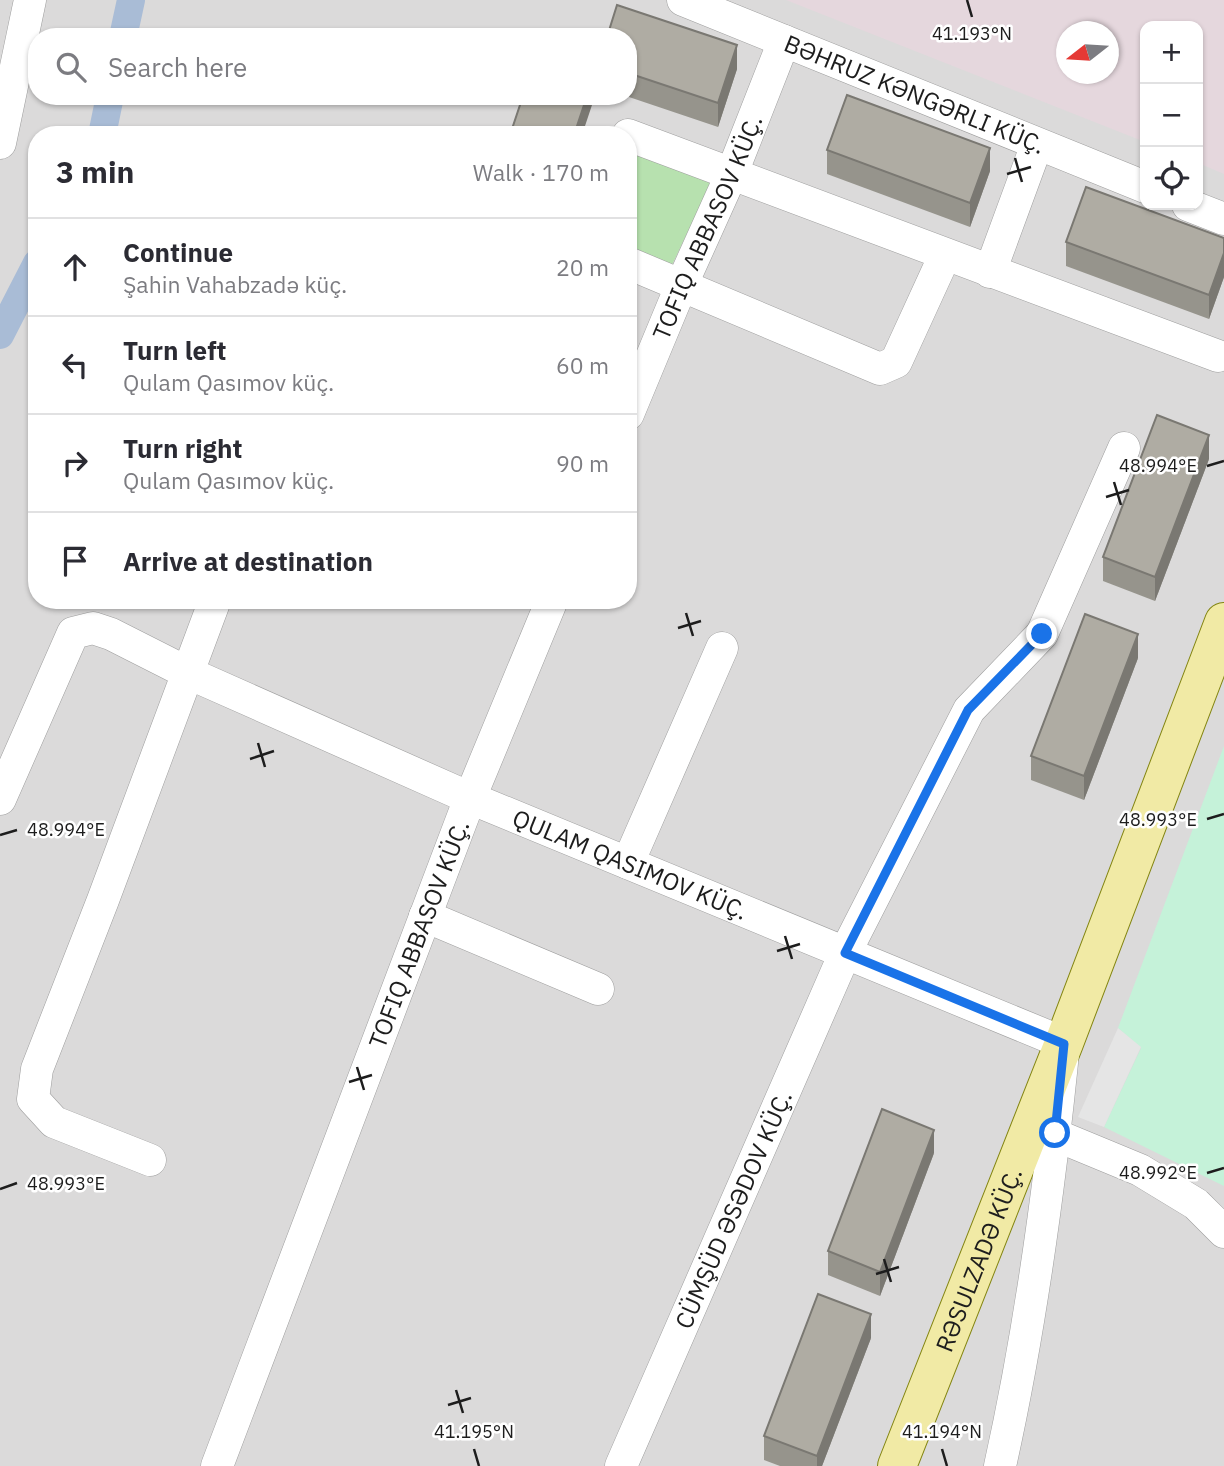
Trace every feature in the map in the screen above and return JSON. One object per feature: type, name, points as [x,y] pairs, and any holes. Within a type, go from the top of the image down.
[{"type":"main road","name":"RƏSULZADƏ KÜÇ.","points":[[897,1466],[1043,1130],[1064,1044],[1224,622]]},
{"type":"street","points":[[0,143],[30,0]]},
{"type":"street","name":"BƏHRUZ KƏNGƏRLI KÜÇ.","points":[[683,0],[1140,185]]},
{"type":"street","name":"TOFIQ ABBASOV KÜÇ.","points":[[637,392],[732,173],[784,41]]},
{"type":"street","points":[[637,138],[1218,356]]},
{"type":"street","points":[[990,272],[1037,144]]},
{"type":"street","points":[[1201,210],[1224,219]]},
{"type":"street","points":[[637,266],[880,369],[896,362],[945,255]]},
{"type":"street","name":"CÜMŞÜD ƏSƏDOV KÜÇ.","points":[[621,1466],[845,953],[968,710],[1042,634],[1124,448]]},
{"type":"street","points":[[150,1160],[54,1122],[33,1099],[37,1069],[211,609]]},
{"type":"street","name":"TOFIQ ABBASOV KÜÇ.","points":[[216,1466],[470,798],[548,609]]},
{"type":"street","points":[[0,799],[74,634],[93,628],[470,798],[1064,1044]]},
{"type":"street","points":[[628,863],[722,648]]},
{"type":"street","points":[[425,916],[598,989]]},
{"type":"street","points":[[1000,1466],[1017,1388],[1043,1130],[1140,1170],[1196,1204],[1224,1232]]},
{"type":"shaded area","points":[[0,0],[1224,0],[1224,1466],[0,1466]]},
{"type":"shaded area","points":[[786,0],[1224,0],[1224,174],[1203,165],[1203,21],[1140,21],[1140,140]]},
{"type":"shaded area","points":[[1118,1028],[1141,1047],[1104,1127],[1078,1117]]},
{"type":"green space","points":[[637,155],[712,181],[672,265],[637,251]]},
{"type":"green space","points":[[1224,746],[1224,1186],[1104,1127],[1141,1048],[1118,1028]]},
{"type":"building","points":[[617,5],[737,45],[718,103],[637,76],[637,28],[610,28]]},
{"type":"building","points":[[847,95],[990,148],[970,203],[827,150]]},
{"type":"building","points":[[520,105],[584,105],[577,126],[513,126]]},
{"type":"building","points":[[1086,187],[1140,207],[1140,210],[1148,210],[1224,238],[1224,253],[1209,295],[1066,242]]},
{"type":"building","points":[[1157,415],[1209,435],[1155,577],[1103,557]]},
{"type":"building","points":[[1085,614],[1138,634],[1084,776],[1031,756]]},
{"type":"building","points":[[882,1109],[934,1130],[880,1272],[828,1251]]},
{"type":"building","points":[[818,1294],[871,1314],[817,1456],[764,1436]]},
{"type":"waterway","points":[[125,28],[131,0]]},
{"type":"waterway","points":[[104,126],[108,105]]},
{"type":"waterway","points":[[0,335],[28,281]]},
{"type":"route","points":[[1042,634],[968,710],[845,953],[1064,1044],[1055,1133]]}]
